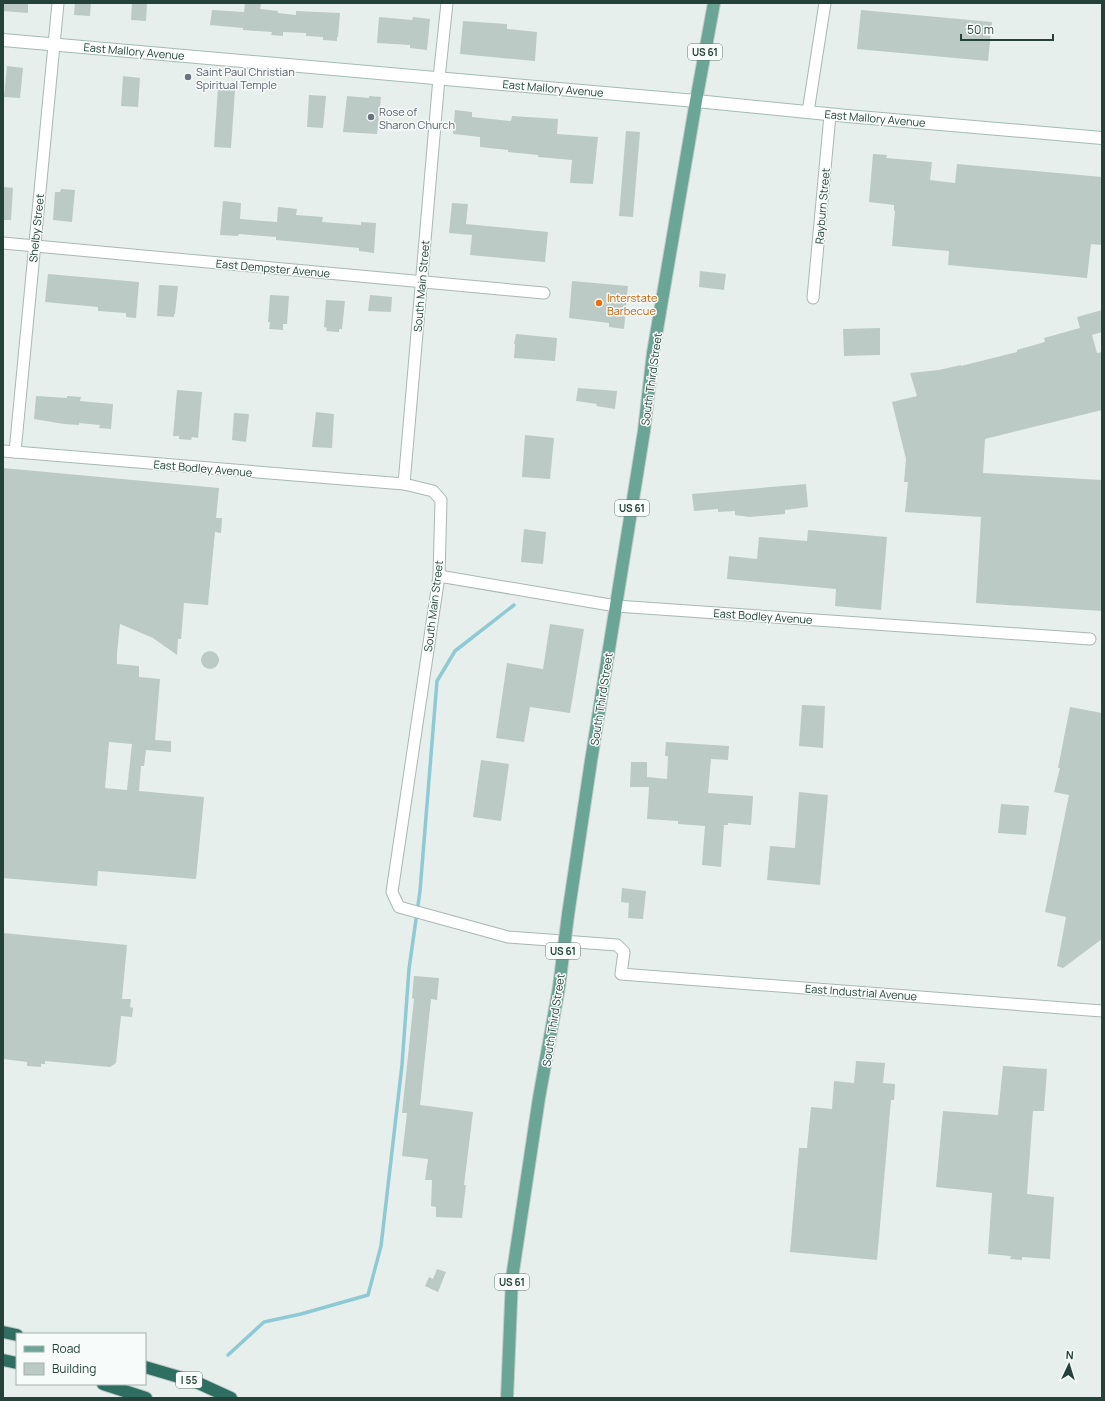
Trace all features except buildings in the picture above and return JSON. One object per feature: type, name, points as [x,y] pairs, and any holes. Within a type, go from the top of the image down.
[{"type":"highway","points":[[3,1332],[16,1335]]},
{"type":"highway","points":[[3,1360],[16,1363]]},
{"type":"highway","name":"I 55","points":[[146,1367],[196,1382],[231,1398]]},
{"type":"highway","points":[[106,1385],[146,1398]]},
{"type":"main road","name":"South Third Street","points":[[507,1398],[512,1278],[644,431],[653,353],[714,3]]},
{"type":"main road","name":"East Mallory Avenue","points":[[3,40],[696,101],[830,115],[1102,138]]},
{"type":"street","name":"Shelby Street","points":[[15,452],[58,3]]},
{"type":"street","name":"South Main Street","points":[[447,3],[439,78],[404,484],[433,492],[441,500],[439,576],[392,892],[399,907],[508,937],[618,945],[624,952],[621,974]]},
{"type":"street","points":[[808,112],[825,3]]},
{"type":"street","name":"Rayburn Street","points":[[813,298],[830,115]]},
{"type":"street","name":"East Dempster Avenue","points":[[3,243],[544,293]]},
{"type":"street","name":"East Bodley Avenue","points":[[3,451],[404,484]]},
{"type":"street","name":"East Bodley Avenue","points":[[439,576],[616,606],[1090,639]]},
{"type":"street","name":"East Industrial Avenue","points":[[621,974],[1102,1011]]},
{"type":"waterway","points":[[228,1355],[264,1322],[301,1314],[368,1295],[381,1246],[402,1065],[409,969],[420,891],[437,681],[455,651],[514,605]]},
{"type":"place","name":"Saint Paul Christian Spiritual Temple","points":[[188,77]]},
{"type":"place","name":"Rose of Sharon Church","points":[[371,117]]},
{"type":"place","name":"Interstate Barbecue","points":[[599,303]]}]
